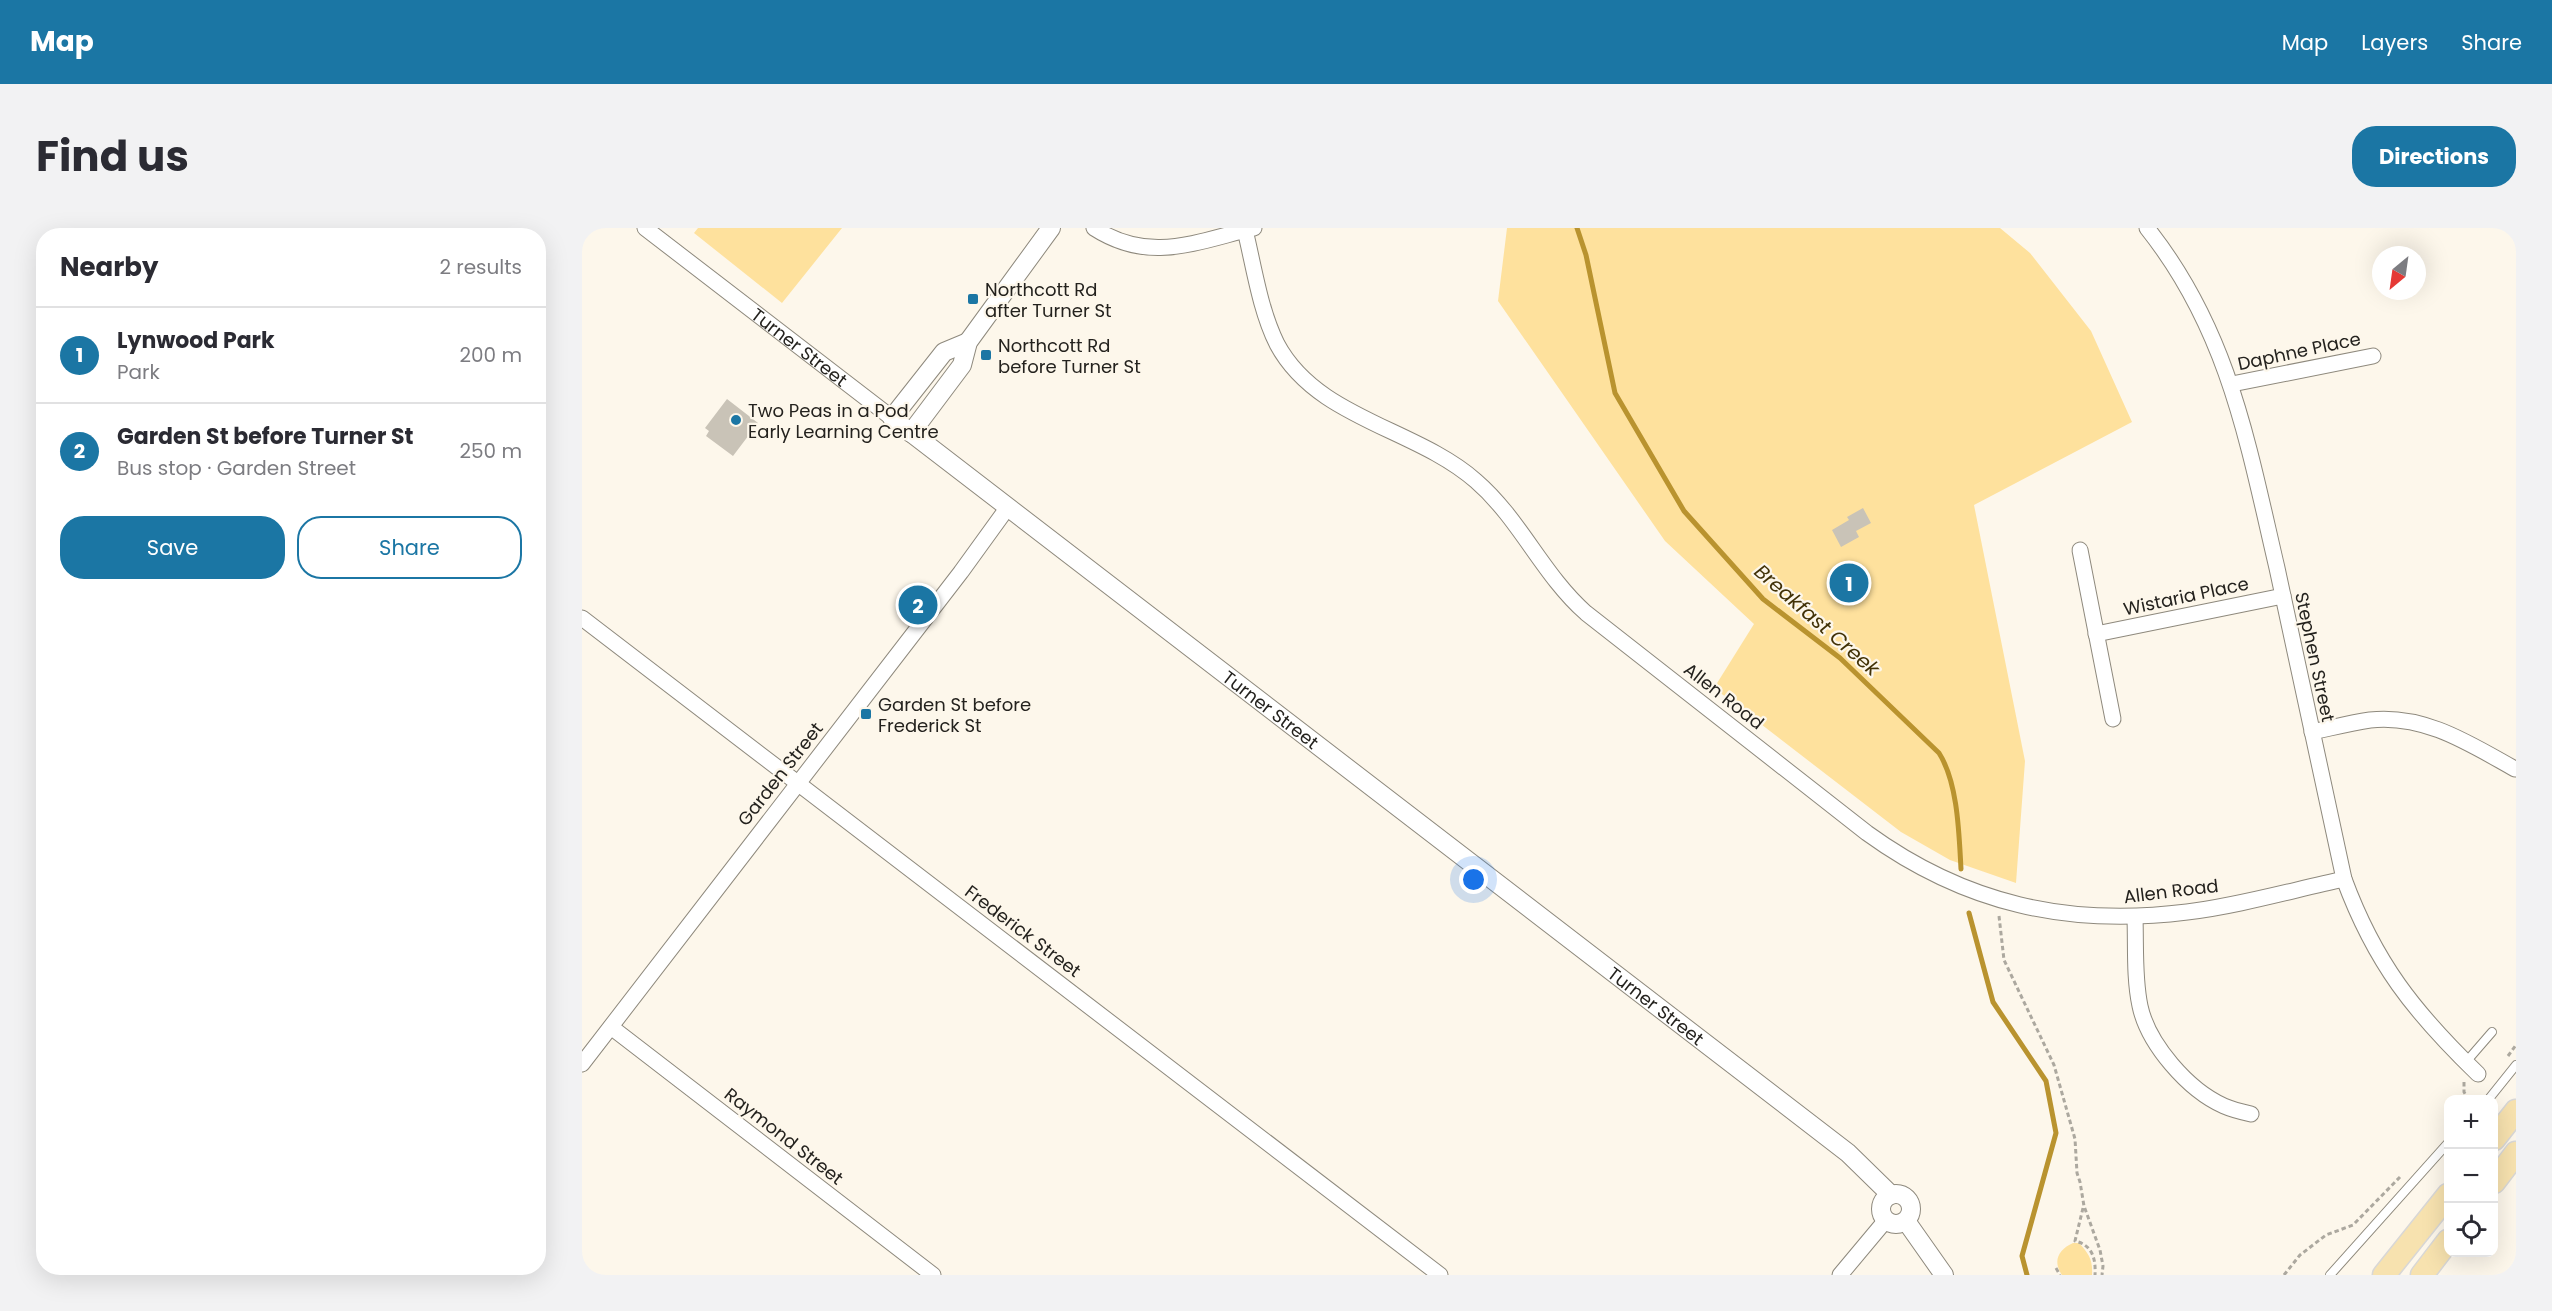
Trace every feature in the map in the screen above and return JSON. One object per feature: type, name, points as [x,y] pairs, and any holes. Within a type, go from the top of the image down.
[{"type":"main road","points":[[2498,1133],[2516,1111]]},
{"type":"main road","points":[[2498,1176],[2516,1153]]},
{"type":"main road","points":[[2384,1275],[2444,1200]]},
{"type":"main road","points":[[2422,1275],[2444,1245]]},
{"type":"street","name":"Turner Street","points":[[645,228],[1848,1153],[1891,1195]]},
{"type":"street","points":[[911,433],[962,365],[968,342],[1051,228]]},
{"type":"street","points":[[1094,228],[1120,243],[1145,249],[1169,248],[1250,229]]},
{"type":"street","name":"Stephen Street","points":[[2147,228],[2160,244],[2204,315],[2232,384],[2283,596],[2344,879],[2361,923],[2390,975],[2427,1024],[2478,1074]]},
{"type":"street","name":"Allen Road","points":[[1250,229],[1273,334],[1284,355],[1302,377],[1325,396],[1445,458],[1465,471],[1495,499],[1547,572],[1576,604],[1858,826],[1920,867],[1987,896],[2054,913],[2135,918],[2190,912],[2344,879]]},
{"type":"street","points":[[892,418],[944,352],[968,342]]},
{"type":"street","name":"Daphne Place","points":[[2232,384],[2373,356]]},
{"type":"street","name":"Garden Street","points":[[582,1063],[961,572],[1008,507]]},
{"type":"street","points":[[2080,550],[2113,719]]},
{"type":"street","name":"Wistaria Place","points":[[2096,634],[2283,596]]},
{"type":"street","name":"Frederick Street","points":[[582,618],[1440,1275]]},
{"type":"street","points":[[2312,732],[2370,720],[2416,723],[2444,731],[2515,770]]},
{"type":"street","points":[[2135,918],[2137,990],[2140,1009],[2150,1037],[2182,1075],[2213,1100],[2231,1109],[2251,1114]]},
{"type":"street","name":"Raymond Street","points":[[611,1027],[933,1275]]},
{"type":"street","points":[[1891,1195],[1900,1195],[1911,1204],[1911,1214],[1906,1221],[1898,1224],[1886,1220],[1882,1206],[1891,1195]]},
{"type":"street","points":[[1840,1275],[1886,1220]]},
{"type":"street","points":[[1906,1221],[1944,1275]]},
{"type":"lane","points":[[2466,1062],[2492,1032]]},
{"type":"lane","points":[[2492,1095],[2516,1065]]},
{"type":"lane","points":[[2330,1275],[2444,1147]]},
{"type":"path","points":[[1999,916],[2004,960],[2054,1065],[2075,1138],[2077,1173],[2084,1206],[2100,1250],[2102,1275]]},
{"type":"path","points":[[2284,1275],[2300,1254],[2326,1235],[2353,1224],[2401,1176]]},
{"type":"path","points":[[2084,1206],[2075,1241],[2085,1243],[2092,1251],[2095,1275]]},
{"type":"path","points":[[2056,1268],[2060,1275]]},
{"type":"shaded area","points":[[698,228],[842,228],[782,303],[694,233]]},
{"type":"shaded area","points":[[1507,228],[2000,228],[2030,253],[2091,331],[2132,422],[1974,505],[2025,761],[2016,883],[1950,860],[1901,832],[1714,688],[1754,624],[1665,541],[1498,301]]},
{"type":"shaded area","points":[[2073,1243],[2079,1243],[2088,1254],[2092,1265],[2092,1275],[2062,1275],[2059,1270],[2058,1256]]},
{"type":"building","points":[[727,399],[758,423],[733,456],[706,436],[709,431],[705,428]]},
{"type":"building","points":[[1863,508],[1871,523],[1856,531],[1859,537],[1841,547],[1832,530],[1849,520],[1847,517]]},
{"type":"waterway","name":"Breakfast Creek","points":[[1577,228],[1586,255],[1615,393],[1684,511],[1763,599],[1840,658],[1939,753],[1954,794],[1961,869]]},
{"type":"waterway","name":"Breakfast Creek","points":[[1969,913],[1993,1002],[2046,1081],[2056,1133],[2022,1256],[2027,1275]]},
{"type":"place","name":"Northcott Rd after Turner St","points":[[973,299]]},
{"type":"place","name":"Northcott Rd before Turner St","points":[[986,355]]},
{"type":"place","name":"Two Peas in a Pod Early Learning Centre","points":[[736,420]]},
{"type":"place","name":"Lynwood Park","points":[[1849,583]]},
{"type":"place","name":"Garden St before Turner St","points":[[918,605]]},
{"type":"place","name":"Garden St before Frederick St","points":[[866,714]]}]
